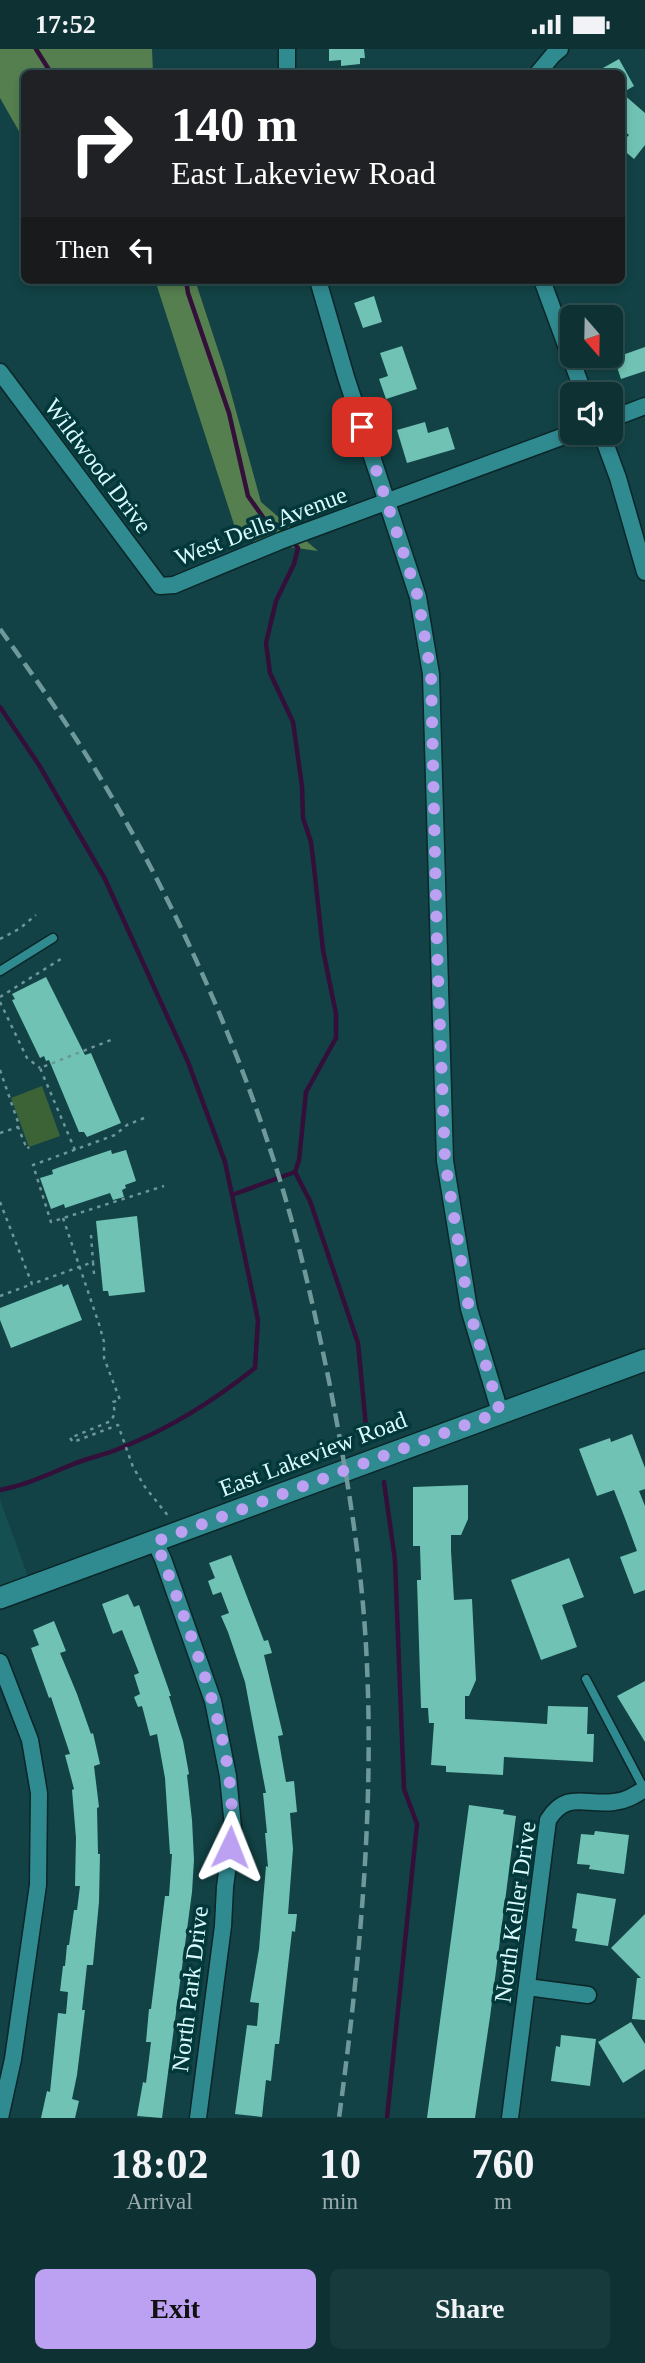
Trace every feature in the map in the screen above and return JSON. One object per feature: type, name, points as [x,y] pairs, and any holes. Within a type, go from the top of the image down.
[{"type":"main road","name":"East Lakeview Road","points":[[0,1598],[645,1360]]},
{"type":"street","points":[[287,49],[287,70]]},
{"type":"street","points":[[540,70],[560,49]]},
{"type":"street","points":[[319,284],[346,377],[418,597],[431,674],[445,1161],[469,1309],[500,1412]]},
{"type":"street","points":[[543,284],[580,382]]},
{"type":"street","name":"Wildwood Drive","points":[[0,372],[160,586]]},
{"type":"street","points":[[623,414],[645,406]]},
{"type":"street","name":"West Dells Avenue","points":[[160,586],[174,585],[256,551],[560,438]]},
{"type":"street","points":[[606,445],[645,572]]},
{"type":"street","name":"North Park Drive","points":[[155,1542],[213,1701],[228,1776],[233,1827],[198,2118]]},
{"type":"street","points":[[0,1662],[30,1740],[39,1793],[38,1885],[13,2059],[0,2118]]},
{"type":"street","name":"North Keller Drive","points":[[510,2118],[548,1820],[556,1808],[571,1800],[612,1803],[629,1799],[645,1789]]},
{"type":"street","points":[[527,1987],[588,1995]]},
{"type":"lane","points":[[0,971],[53,938]]},
{"type":"lane","points":[[586,1679],[645,1789]]},
{"type":"path","points":[[0,939],[19,929],[36,915]]},
{"type":"path","points":[[64,957],[0,1000],[27,1058],[40,1068],[75,1150]]},
{"type":"path","points":[[40,1068],[111,1040]]},
{"type":"path","points":[[0,1070],[18,1127],[27,1149],[29,1147]]},
{"type":"path","points":[[144,1118],[127,1125],[115,1135],[33,1165],[51,1221],[164,1186]]},
{"type":"path","points":[[0,1133],[18,1127]]},
{"type":"path","points":[[0,1202],[32,1284]]},
{"type":"path","points":[[63,1218],[104,1342],[104,1358],[120,1400],[113,1402],[115,1413],[111,1421],[70,1438],[73,1442],[118,1425],[133,1468],[179,1533]]},
{"type":"path","points":[[91,1235],[94,1274]]},
{"type":"path","points":[[0,1296],[93,1262]]},
{"type":"shaded area","points":[[0,1500],[29,1579],[0,1590]]},
{"type":"green space","points":[[0,49],[152,49],[153,70],[21,70],[21,135],[0,98]]},
{"type":"green space","points":[[156,284],[196,284],[225,371],[261,502],[318,551],[239,540]]},
{"type":"green space","points":[[42,1086],[60,1136],[29,1147],[11,1098]]},
{"type":"building","points":[[329,49],[364,49],[365,58],[360,58],[360,64],[341,66],[341,60],[329,61]]},
{"type":"building","points":[[619,59],[634,86],[625,91],[625,70],[599,70]]},
{"type":"building","points":[[625,96],[645,113],[645,145],[634,159],[625,151],[625,139],[629,135],[625,132]]},
{"type":"building","points":[[374,296],[382,322],[363,328],[354,303]]},
{"type":"building","points":[[402,346],[417,389],[386,399],[379,379],[388,376],[380,353]]},
{"type":"building","points":[[645,347],[645,371],[621,379],[617,368],[623,368],[623,355]]},
{"type":"building","points":[[425,422],[428,433],[448,427],[455,449],[407,463],[397,430]]},
{"type":"building","points":[[46,977],[85,1055],[91,1053],[121,1123],[87,1137],[84,1132],[79,1132],[49,1060],[46,1061],[44,1056],[40,1058],[12,1000],[15,999],[12,994]]},
{"type":"building","points":[[111,1150],[112,1154],[126,1150],[136,1181],[125,1185],[126,1188],[122,1190],[124,1197],[113,1200],[110,1193],[65,1208],[64,1204],[51,1209],[40,1178],[53,1174],[52,1170]]},
{"type":"building","points":[[137,1216],[145,1292],[109,1296],[108,1291],[103,1291],[96,1221]]},
{"type":"building","points":[[62,1284],[63,1287],[68,1284],[82,1320],[11,1348],[0,1320],[0,1308]]},
{"type":"building","points":[[632,1434],[645,1468],[645,1489],[639,1491],[645,1506],[645,1590],[634,1594],[620,1557],[637,1551],[626,1521],[614,1490],[597,1496],[579,1449],[610,1438],[611,1442]]},
{"type":"building","points":[[468,1485],[468,1519],[461,1535],[451,1535],[454,1600],[472,1599],[476,1680],[469,1696],[465,1696],[465,1719],[547,1724],[548,1706],[588,1707],[587,1734],[594,1734],[593,1762],[504,1757],[503,1775],[446,1772],[446,1766],[431,1765],[434,1723],[429,1723],[428,1708],[421,1708],[417,1580],[421,1580],[420,1546],[413,1546],[413,1487]]},
{"type":"building","points":[[231,1555],[264,1641],[268,1640],[272,1653],[264,1655],[283,1735],[278,1736],[286,1782],[294,1781],[297,1812],[290,1813],[293,1849],[288,1914],[297,1914],[295,1932],[292,1931],[279,2044],[275,2044],[271,2081],[266,2080],[262,2117],[235,2114],[247,2025],[257,2026],[259,2003],[250,2002],[259,1949],[266,1866],[268,1867],[263,1793],[266,1793],[245,1682],[221,1616],[229,1613],[221,1592],[213,1595],[208,1581],[215,1578],[209,1563]]},
{"type":"building","points":[[569,1558],[584,1597],[562,1605],[577,1647],[541,1660],[511,1580]]},
{"type":"building","points":[[128,1594],[134,1607],[139,1605],[171,1696],[189,1774],[192,1820],[192,1892],[162,2118],[137,2116],[143,2082],[146,2083],[151,2042],[146,2042],[149,2009],[165,1896],[169,1896],[172,1854],[165,1778],[157,1734],[150,1736],[142,1706],[138,1707],[134,1697],[140,1694],[134,1675],[139,1673],[122,1630],[113,1634],[102,1604]]},
{"type":"building","points":[[54,1621],[66,1651],[60,1653],[91,1734],[93,1733],[100,1764],[94,1766],[99,1807],[99,1902],[93,1965],[87,1965],[82,2010],[85,2010],[72,2099],[79,2101],[75,2118],[41,2118],[47,2091],[50,2092],[58,2013],[66,2014],[68,1992],[60,1991],[80,1886],[75,1886],[74,1789],[65,1755],[70,1754],[31,1648],[39,1645],[33,1630]]},
{"type":"building","points":[[645,1681],[645,1742],[617,1696]]},
{"type":"building","points":[[469,1805],[504,1810],[503,1814],[516,1816],[490,2017],[475,2118],[427,2118]]},
{"type":"building","points":[[595,1831],[629,1835],[624,1874],[589,1869],[590,1865],[577,1864],[581,1834],[594,1835]]},
{"type":"building","points":[[577,1893],[616,1899],[608,1946],[575,1941],[577,1929],[572,1928]]},
{"type":"building","points":[[645,1914],[645,2020],[632,2019],[637,1978],[641,1978],[611,1948]]},
{"type":"building","points":[[631,2022],[645,2044],[645,2069],[623,2083],[598,2042]]},
{"type":"building","points":[[561,2035],[596,2039],[590,2086],[551,2081],[556,2046],[560,2047]]},
{"type":"waterway","points":[[36,49],[49,70]]},
{"type":"waterway","points":[[187,284],[229,413],[248,496],[265,520],[280,526],[288,535]]},
{"type":"waterway","points":[[293,542],[298,548],[294,564],[276,601],[266,643],[270,673],[293,722],[302,786],[303,818],[311,842],[323,950],[336,1014],[336,1038],[306,1092],[299,1160],[295,1172],[310,1201],[358,1343],[367,1437]]},
{"type":"waterway","points":[[0,707],[39,765],[105,879],[188,1062],[225,1162],[232,1195]]},
{"type":"waterway","points":[[0,1490],[28,1483],[140,1440],[191,1413],[255,1368],[258,1320],[232,1195],[295,1172]]},
{"type":"waterway","points":[[384,1482],[395,1560],[404,1789],[417,1824],[387,2118]]},
{"type":"railway","points":[[0,629],[101,779],[151,868],[196,961],[255,1104],[288,1209],[310,1294],[329,1381],[352,1513],[366,1646],[369,1764],[364,1883],[339,2118]]},
{"type":"route","points":[[230,1847],[233,1827],[228,1776],[213,1701],[155,1542],[500,1412],[469,1309],[445,1161],[431,674],[418,597],[362,427]]}]
